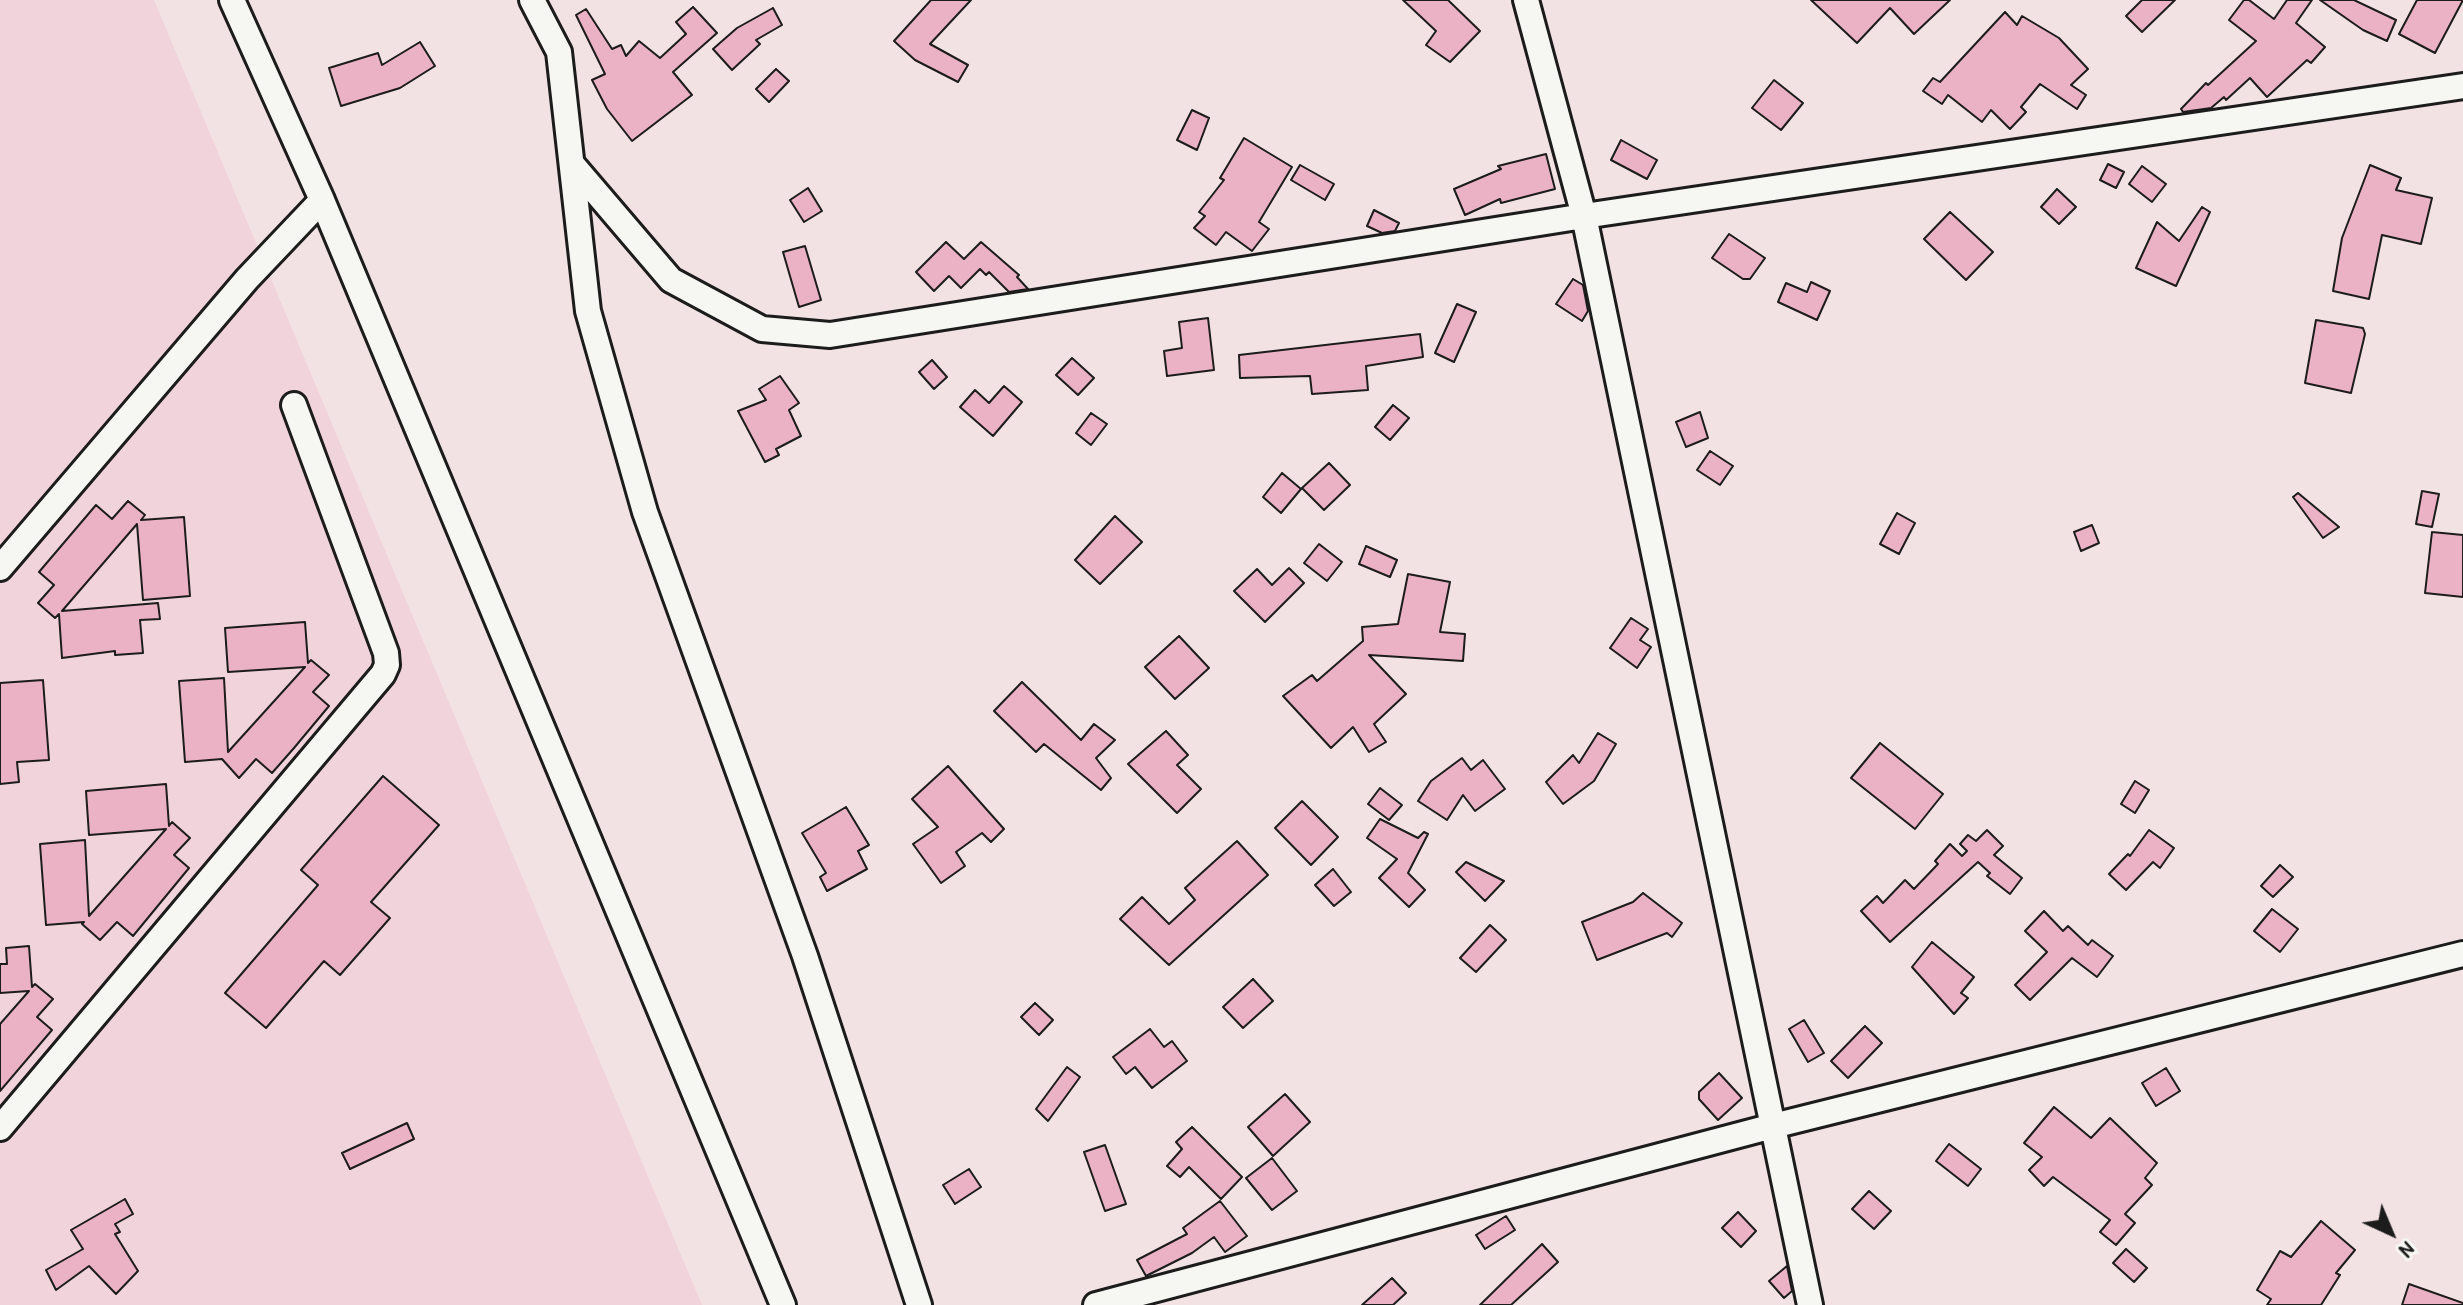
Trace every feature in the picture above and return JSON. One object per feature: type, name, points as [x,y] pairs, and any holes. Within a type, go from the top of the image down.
[{"type":"street","points":[[232,0],[322,200],[783,1305]]},
{"type":"street","points":[[1526,0],[1584,216],[1810,1305]]},
{"type":"street","points":[[538,3],[559,52],[588,311],[645,512],[805,956],[919,1305]]},
{"type":"street","points":[[572,164],[671,280],[762,329],[830,335],[1584,216],[2463,86]]},
{"type":"street","points":[[0,568],[247,279],[322,200]]},
{"type":"street","points":[[0,1128],[383,674],[387,665],[386,653],[294,405]]},
{"type":"street","points":[[1096,1305],[1773,1126],[2463,954]]},
{"type":"shaded area","points":[[0,0],[154,0],[702,1305],[0,1305]]},
{"type":"building","points":[[931,0],[971,0],[930,44],[968,65],[958,82],[915,60],[894,41]]},
{"type":"building","points":[[1403,0],[1448,0],[1480,31],[1450,62],[1426,45],[1436,31]]},
{"type":"building","points":[[1811,0],[1950,0],[1914,34],[1890,8],[1857,43]]},
{"type":"building","points":[[2142,0],[2175,0],[2142,32],[2126,16]]},
{"type":"building","points":[[2244,0],[2249,0],[2274,19],[2287,0],[2312,0],[2296,23],[2325,47],[2311,63],[2307,60],[2267,97],[2250,78],[2226,100],[2224,97],[2211,108],[2183,112],[2181,109],[2206,83],[2208,85],[2256,41],[2229,20]]},
{"type":"building","points":[[2320,0],[2354,0],[2396,20],[2387,41],[2363,30]]},
{"type":"building","points":[[2417,0],[2463,0],[2435,53],[2399,34]]},
{"type":"building","points":[[693,7],[717,33],[673,72],[692,95],[632,141],[607,109],[592,80],[605,74],[576,15],[586,9],[612,49],[621,45],[626,56],[639,41],[660,58],[686,34],[676,22]]},
{"type":"building","points":[[773,8],[782,25],[756,40],[760,44],[732,70],[713,49],[737,28]]},
{"type":"building","points":[[2005,12],[2017,25],[2022,16],[2059,38],[2088,69],[2071,85],[2086,95],[2077,109],[2040,84],[2021,107],[2026,112],[2010,129],[1991,110],[1982,122],[1948,95],[1942,104],[1923,91],[1933,78],[1940,82]]},
{"type":"building","points":[[420,42],[435,66],[400,88],[341,106],[329,68],[378,53],[382,65]]},
{"type":"building","points":[[776,69],[789,81],[769,102],[756,89]]},
{"type":"building","points":[[1774,80],[1803,103],[1781,130],[1752,108]]},
{"type":"building","points":[[1192,110],[1209,118],[1197,150],[1177,140]]},
{"type":"building","points":[[1244,138],[1292,167],[1259,222],[1269,229],[1252,251],[1226,232],[1216,245],[1194,228],[1205,216],[1199,212],[1224,180],[1220,178]]},
{"type":"building","points":[[1621,140],[1657,160],[1647,179],[1611,160]]},
{"type":"building","points":[[1546,154],[1555,189],[1501,203],[1500,199],[1465,215],[1454,189],[1501,169],[1498,166]]},
{"type":"building","points":[[2108,164],[2124,172],[2116,188],[2100,180]]},
{"type":"building","points":[[1300,165],[1334,184],[1325,200],[1291,180]]},
{"type":"building","points":[[2370,165],[2401,178],[2396,190],[2432,198],[2421,244],[2382,235],[2369,299],[2333,291],[2342,238]]},
{"type":"building","points":[[2142,166],[2166,184],[2152,202],[2129,184]]},
{"type":"building","points":[[808,188],[822,211],[804,222],[790,200]]},
{"type":"building","points":[[2057,189],[2076,207],[2059,224],[2041,207]]},
{"type":"building","points":[[2202,207],[2210,212],[2176,286],[2136,268],[2157,222],[2179,241]]},
{"type":"building","points":[[1374,210],[1399,223],[1395,231],[1382,233],[1367,226]]},
{"type":"building","points":[[1950,212],[1993,252],[1966,280],[1924,239]]},
{"type":"building","points":[[1729,234],[1765,258],[1750,279],[1743,279],[1712,258]]},
{"type":"building","points":[[946,242],[964,259],[981,242],[1019,275],[1017,277],[1028,289],[1009,292],[989,272],[986,275],[980,269],[961,288],[949,276],[934,291],[916,272]]},
{"type":"building","points":[[805,246],[821,300],[799,307],[783,252]]},
{"type":"building","points":[[1573,279],[1583,285],[1588,311],[1582,321],[1556,304]]},
{"type":"building","points":[[1811,282],[1830,291],[1817,320],[1778,302],[1786,283],[1807,292]]},
{"type":"building","points":[[1457,304],[1476,312],[1454,362],[1435,353]]},
{"type":"building","points":[[1208,318],[1214,370],[1167,376],[1164,351],[1182,348],[1179,322]]},
{"type":"building","points":[[2316,320],[2363,328],[2365,334],[2351,393],[2305,383]]},
{"type":"building","points":[[1420,334],[1423,357],[1366,366],[1368,390],[1312,394],[1310,376],[1240,378],[1239,355]]},
{"type":"building","points":[[1072,358],[1094,378],[1078,395],[1056,375]]},
{"type":"building","points":[[932,360],[947,377],[934,389],[919,372]]},
{"type":"building","points":[[780,376],[799,403],[789,410],[801,436],[776,449],[779,455],[765,462],[738,411],[766,400],[759,389]]},
{"type":"building","points":[[1004,386],[1022,402],[993,436],[960,407],[975,390],[989,403]]},
{"type":"building","points":[[1393,405],[1409,418],[1390,440],[1375,427]]},
{"type":"building","points":[[1700,412],[1708,438],[1686,447],[1676,422]]},
{"type":"building","points":[[1091,413],[1107,424],[1091,445],[1076,433]]},
{"type":"building","points":[[1710,451],[1733,466],[1720,485],[1697,470]]},
{"type":"building","points":[[1329,463],[1350,485],[1324,510],[1302,488]]},
{"type":"building","points":[[1282,473],[1301,489],[1281,513],[1263,497]]},
{"type":"building","points":[[2422,491],[2439,494],[2432,527],[2416,524]]},
{"type":"building","points":[[2298,493],[2339,527],[2323,538],[2293,497]]},
{"type":"building","points":[[128,501],[145,515],[141,520],[184,517],[190,596],[143,600],[137,524],[62,611],[158,603],[160,619],[140,620],[143,653],[115,655],[115,651],[62,658],[59,614],[55,618],[38,603],[54,585],[39,572],[96,505],[112,519]]},
{"type":"building","points":[[1897,513],[1915,523],[1899,554],[1880,544]]},
{"type":"building","points":[[1115,516],[1142,542],[1100,584],[1075,560]]},
{"type":"building","points":[[2092,525],[2099,543],[2081,551],[2074,532]]},
{"type":"building","points":[[2432,532],[2463,535],[2463,597],[2425,593]]},
{"type":"building","points":[[1319,544],[1342,562],[1327,581],[1304,563]]},
{"type":"building","points":[[1366,546],[1397,560],[1390,577],[1359,564]]},
{"type":"building","points":[[1289,568],[1304,583],[1265,622],[1234,591],[1257,569],[1272,585]]},
{"type":"building","points":[[1408,574],[1450,582],[1440,632],[1465,634],[1463,661],[1369,655],[1406,694],[1374,724],[1386,742],[1369,752],[1353,727],[1331,748],[1283,696],[1312,675],[1317,681],[1363,641],[1362,627],[1398,624]]},
{"type":"building","points":[[1631,618],[1648,629],[1640,640],[1651,647],[1637,668],[1610,648]]},
{"type":"building","points":[[305,622],[308,663],[311,660],[329,675],[313,692],[329,706],[294,748],[272,773],[256,759],[239,778],[222,759],[185,762],[179,681],[224,678],[228,752],[305,667],[228,672],[225,628]]},
{"type":"building","points":[[1179,636],[1209,668],[1175,699],[1145,667]]},
{"type":"building","points":[[43,680],[49,760],[17,762],[19,782],[0,784],[0,683]]},
{"type":"building","points":[[1022,682],[1081,740],[1094,724],[1115,740],[1096,758],[1111,778],[1101,790],[1044,744],[1036,752],[994,711]]},
{"type":"building","points":[[1166,731],[1188,755],[1177,765],[1201,789],[1177,813],[1128,764]]},
{"type":"building","points":[[1598,733],[1616,744],[1594,781],[1563,804],[1546,782],[1573,755],[1579,763]]},
{"type":"building","points":[[1880,743],[1943,794],[1915,829],[1851,778]]},
{"type":"building","points":[[1462,758],[1471,770],[1483,760],[1505,789],[1475,811],[1463,795],[1447,820],[1418,801],[1431,781]]},
{"type":"building","points":[[948,766],[1004,829],[991,842],[982,833],[956,852],[965,866],[941,883],[913,844],[938,827],[912,799]]},
{"type":"building","points":[[383,776],[439,825],[371,902],[390,918],[340,975],[324,961],[266,1028],[225,993],[318,885],[301,870]]},
{"type":"building","points":[[2135,781],[2149,790],[2135,813],[2121,804]]},
{"type":"building","points":[[166,784],[169,826],[172,822],[190,838],[174,855],[189,868],[133,936],[117,922],[100,940],[82,924],[84,922],[46,925],[40,844],[85,840],[89,916],[166,829],[89,835],[86,791]]},
{"type":"building","points":[[1380,788],[1402,805],[1389,820],[1368,804]]},
{"type":"building","points":[[1302,801],[1338,837],[1311,865],[1275,828]]},
{"type":"building","points":[[846,807],[869,845],[858,851],[867,869],[827,891],[820,877],[826,873],[802,833]]},
{"type":"building","points":[[1380,819],[1418,838],[1424,832],[1428,834],[1408,873],[1425,890],[1409,907],[1379,878],[1397,859],[1367,838]]},
{"type":"building","points":[[1987,830],[2003,846],[1994,855],[2022,878],[2010,894],[1987,876],[1990,873],[1978,862],[1890,942],[1861,911],[1877,896],[1883,903],[1905,880],[1914,889],[1938,864],[1935,861],[1950,844],[1962,856],[1967,851],[1960,844],[1968,835],[1976,841]]},
{"type":"building","points":[[2149,830],[2174,848],[2160,868],[2153,862],[2126,890],[2109,874],[2128,854],[2130,856]]},
{"type":"building","points":[[1237,841],[1268,875],[1169,965],[1120,919],[1142,897],[1169,924],[1195,900],[1185,888]]},
{"type":"building","points":[[1466,862],[1504,881],[1485,901],[1456,872]]},
{"type":"building","points":[[2280,865],[2293,877],[2273,897],[2261,886]]},
{"type":"building","points":[[1333,869],[1351,892],[1334,906],[1315,885]]},
{"type":"building","points":[[1643,893],[1682,923],[1672,937],[1667,933],[1597,960],[1582,922],[1633,902]]},
{"type":"building","points":[[2272,909],[2298,929],[2280,952],[2254,931]]},
{"type":"building","points":[[2044,911],[2063,931],[2068,926],[2088,945],[2092,940],[2113,956],[2097,977],[2072,958],[2030,1000],[2015,985],[2047,952],[2025,931]]},
{"type":"building","points":[[1490,925],[1506,940],[1476,972],[1460,958]]},
{"type":"building","points":[[1932,942],[1974,977],[1961,993],[1968,998],[1954,1014],[1912,967]]},
{"type":"building","points":[[29,946],[32,987],[35,984],[53,999],[37,1017],[52,1030],[0,1091],[0,1024],[29,991],[0,993],[0,964],[7,964],[6,948]]},
{"type":"building","points":[[1253,979],[1273,1001],[1243,1028],[1223,1007]]},
{"type":"building","points":[[1035,1003],[1053,1020],[1039,1035],[1021,1017]]},
{"type":"building","points":[[1804,1020],[1824,1053],[1808,1062],[1789,1029]]},
{"type":"building","points":[[1865,1026],[1882,1043],[1848,1078],[1831,1061]]},
{"type":"building","points":[[1150,1029],[1164,1047],[1172,1041],[1187,1061],[1152,1088],[1135,1067],[1126,1074],[1113,1057]]},
{"type":"building","points":[[1067,1067],[1080,1077],[1048,1121],[1036,1109]]},
{"type":"building","points":[[2166,1068],[2180,1091],[2156,1106],[2142,1083]]},
{"type":"building","points":[[1719,1073],[1742,1098],[1718,1120],[1699,1099],[1699,1092]]},
{"type":"building","points":[[1285,1094],[1310,1122],[1273,1156],[1248,1127]]},
{"type":"building","points":[[2054,1107],[2091,1138],[2110,1118],[2157,1163],[2145,1178],[2152,1185],[2125,1214],[2135,1223],[2116,1245],[2100,1232],[2110,1220],[2053,1177],[2044,1186],[2029,1170],[2042,1157],[2024,1143]]},
{"type":"building","points":[[407,1123],[414,1139],[350,1169],[342,1153]]},
{"type":"building","points":[[1192,1127],[1242,1177],[1221,1199],[1189,1167],[1180,1177],[1167,1166],[1182,1149],[1176,1142]]},
{"type":"building","points":[[1949,1144],[1981,1169],[1968,1186],[1936,1161]]},
{"type":"building","points":[[1105,1145],[1126,1204],[1105,1211],[1084,1152]]},
{"type":"building","points":[[1272,1158],[1297,1191],[1272,1210],[1246,1178]]},
{"type":"building","points":[[969,1169],[981,1187],[955,1204],[943,1185]]},
{"type":"building","points":[[1869,1191],[1891,1211],[1874,1229],[1852,1209]]},
{"type":"building","points":[[125,1199],[133,1214],[115,1224],[120,1232],[115,1234],[138,1271],[116,1294],[89,1266],[56,1290],[46,1270],[83,1249],[71,1230]]},
{"type":"building","points":[[1220,1201],[1247,1236],[1225,1252],[1214,1237],[1192,1253],[1146,1276],[1137,1260],[1187,1234],[1183,1228]]},
{"type":"building","points":[[1738,1212],[1756,1231],[1741,1247],[1722,1228]]},
{"type":"building","points":[[1506,1216],[1515,1230],[1485,1249],[1476,1235]]},
{"type":"building","points":[[2321,1221],[2355,1250],[2336,1273],[2340,1275],[2321,1305],[2267,1305],[2271,1299],[2257,1290],[2280,1251],[2291,1257]]},
{"type":"building","points":[[1542,1244],[1558,1262],[1511,1305],[1480,1305]]},
{"type":"building","points":[[2126,1249],[2147,1268],[2134,1282],[2113,1263]]},
{"type":"building","points":[[1787,1266],[1792,1291],[1784,1298],[1769,1281]]},
{"type":"building","points":[[1392,1278],[1406,1293],[1393,1305],[1362,1305]]},
{"type":"building","points":[[2409,1284],[2463,1303],[2463,1305],[2402,1305]]}]
